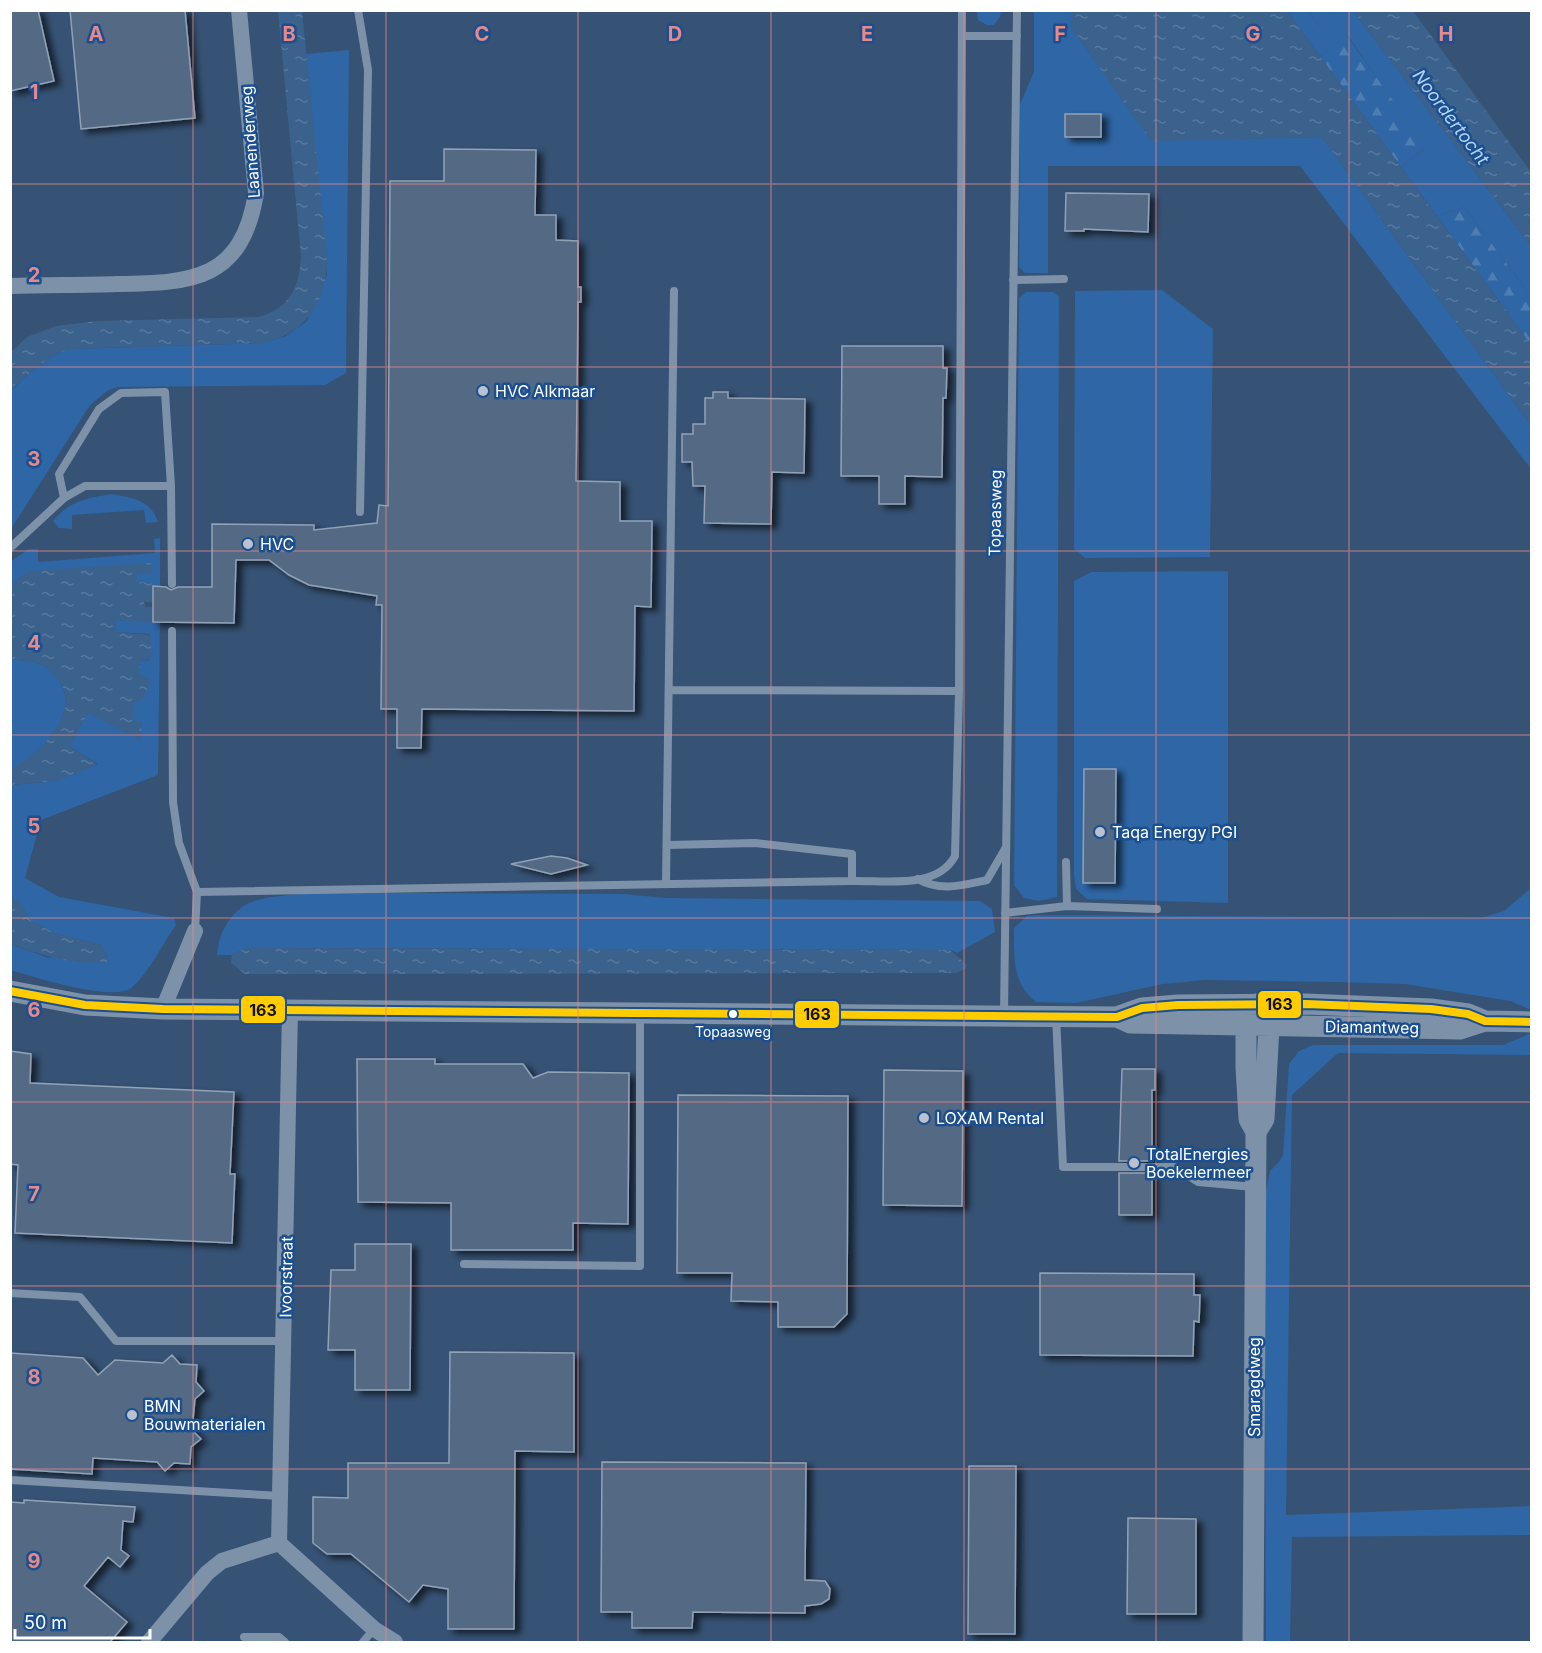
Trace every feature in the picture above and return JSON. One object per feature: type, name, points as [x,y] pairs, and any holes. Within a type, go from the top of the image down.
[{"type":"street","name":"Laanenderweg","points":[[10,286],[168,284],[209,272],[239,246],[253,216],[256,193],[240,10]]},
{"type":"street","points":[[163,1009],[195,931]]},
{"type":"street","name":"Diamantweg","points":[[10,991],[85,1005],[163,1009],[1117,1017],[1142,1008],[1257,1004],[1431,1009],[1468,1014],[1485,1022]]},
{"type":"street","points":[[1245,1026],[1257,1004]]},
{"type":"street","points":[[1257,1004],[1269,1026]]},
{"type":"street","name":"Ivoorstraat","points":[[279,1543],[282,1496],[290,1011]]},
{"type":"street","name":"Diamantweg","points":[[1117,1017],[1130,1023],[1460,1029],[1485,1022],[1532,1022]]},
{"type":"street","name":"Smaragdweg","points":[[1245,1026],[1249,1119],[1256,1132],[1253,1642]]},
{"type":"street","name":"Smaragdweg","points":[[1256,1132],[1264,1119],[1269,1026]]},
{"type":"street","points":[[149,1642],[207,1573],[222,1561],[279,1543],[374,1629],[396,1642]]},
{"type":"lane","points":[[358,10],[368,70],[360,512]]},
{"type":"lane","points":[[197,892],[918,879],[940,874],[949,867],[955,856],[959,691],[962,10]]},
{"type":"lane","name":"Topaasweg","points":[[1004,1015],[1017,10]]},
{"type":"lane","points":[[962,36],[1017,36]]},
{"type":"lane","points":[[1013,280],[1064,279]]},
{"type":"lane","points":[[666,884],[674,291]]},
{"type":"lane","points":[[64,498],[58,474],[99,409],[121,393],[165,392],[171,486],[172,584]]},
{"type":"lane","points":[[10,548],[64,498],[85,486],[171,486]]},
{"type":"lane","points":[[172,631],[173,802],[179,843],[197,892],[195,931]]},
{"type":"lane","points":[[670,690],[959,691]]},
{"type":"lane","points":[[667,844],[755,843],[852,854],[852,881]]},
{"type":"lane","points":[[918,879],[930,886],[953,887],[987,880],[1006,846]]},
{"type":"lane","points":[[1066,862],[1067,906]]},
{"type":"lane","points":[[1005,913],[1067,906],[1157,909]]},
{"type":"lane","points":[[464,1264],[640,1266],[640,1013]]},
{"type":"lane","points":[[1056,1016],[1063,1167],[1175,1167],[1198,1182],[1255,1188]]},
{"type":"lane","points":[[10,1293],[80,1297],[116,1341],[285,1341]]},
{"type":"lane","points":[[10,1480],[282,1496]]},
{"type":"lane","points":[[363,1642],[374,1629]]},
{"type":"lane","points":[[244,1637],[279,1637],[285,1642]]},
{"type":"green space","points":[[977,11],[1001,11],[994,25],[987,25],[978,20]]},
{"type":"green space","points":[[1034,11],[1071,11],[1071,27],[1151,140],[1322,137],[1531,426],[1531,469],[1300,166],[1048,166],[1048,273],[1025,273],[1019,267],[1020,104],[1034,72]]},
{"type":"green space","points":[[1287,11],[1308,11],[1320,27],[1335,14],[1332,11],[1353,11],[1531,246],[1531,296],[1464,207],[1437,216],[1401,167],[1425,148],[1348,36],[1320,56]]},
{"type":"green space","points":[[1308,11],[1332,11],[1335,15],[1320,27]]},
{"type":"green space","points":[[1347,36],[1426,147],[1401,167],[1320,56]]},
{"type":"green space","points":[[349,50],[346,373],[325,385],[118,387],[107,391],[90,405],[11,529],[11,391],[45,361],[69,349],[262,343],[286,336],[307,321],[327,275],[306,54]]},
{"type":"green space","points":[[1464,207],[1531,296],[1531,345],[1437,216]]},
{"type":"green space","points":[[1162,290],[1213,329],[1210,557],[1085,558],[1074,549],[1075,291]]},
{"type":"green space","points":[[1026,292],[1053,292],[1059,296],[1057,897],[1039,901],[1024,898],[1014,885],[1019,298]]},
{"type":"green space","points":[[112,494],[140,501],[151,509],[158,522],[146,523],[144,510],[72,515],[72,529],[59,528],[53,521],[72,505],[94,497]]},
{"type":"green space","points":[[160,538],[160,587],[135,582],[136,574],[29,571],[11,585],[10,562],[29,549],[38,549],[38,562],[155,553],[154,539]]},
{"type":"green space","points":[[1228,571],[1228,903],[1087,899],[1076,889],[1074,875],[1074,581],[1091,572]]},
{"type":"green space","points":[[116,620],[160,622],[158,775],[41,820],[25,878],[59,897],[174,918],[176,925],[137,983],[121,992],[107,992],[72,987],[11,970],[10,944],[49,958],[102,945],[54,933],[30,920],[19,901],[11,899],[11,785],[55,781],[98,764],[69,746],[88,712],[140,739],[142,721],[133,721],[133,703],[150,680],[140,675],[140,661],[150,660],[150,634],[116,632]]},
{"type":"green space","points":[[11,660],[35,662],[46,667],[56,676],[64,689],[65,703],[56,730],[35,753],[11,770]]},
{"type":"green space","points":[[1531,888],[1531,1010],[1510,1001],[1405,984],[1332,982],[1204,980],[1163,984],[1076,1003],[1036,1002],[1022,987],[1016,969],[1014,928],[1027,916],[1481,918],[1504,911]]},
{"type":"green space","points":[[329,893],[623,894],[666,898],[980,901],[992,909],[995,932],[957,953],[950,950],[246,948],[232,955],[217,955],[224,928],[237,911],[256,901],[276,897]]},
{"type":"green space","points":[[1531,1033],[1531,1055],[1338,1053],[1292,1095],[1286,1515],[1531,1506],[1531,1535],[1292,1537],[1290,1642],[1266,1642],[1264,1200],[1270,1171],[1283,1155],[1289,1064],[1299,1051],[1313,1045],[1503,1045]]},
{"type":"water","points":[[278,11],[302,11],[327,259],[323,289],[311,314],[290,332],[262,343],[69,349],[38,367],[11,391],[11,352],[27,337],[56,326],[97,321],[258,317],[278,308],[291,295],[298,278],[301,257]]},
{"type":"water","points":[[1071,11],[1287,11],[1531,345],[1531,426],[1322,137],[1151,141],[1071,27]]},
{"type":"water","name":"Noordertocht","points":[[1353,11],[1413,11],[1531,172],[1531,246]]},
{"type":"water","points":[[151,563],[152,573],[137,574],[136,582],[153,583],[153,602],[144,602],[145,607],[153,607],[153,623],[116,620],[116,632],[151,635],[151,659],[140,661],[140,675],[151,680],[143,699],[133,703],[133,721],[142,721],[141,740],[88,713],[69,746],[98,765],[55,781],[11,785],[10,770],[34,753],[56,730],[65,703],[64,689],[56,676],[46,667],[35,662],[11,660],[11,585],[29,571]]},
{"type":"water","points":[[11,899],[19,900],[30,920],[54,933],[102,945],[108,955],[107,962],[70,961],[46,956],[11,944]]},
{"type":"water","points":[[246,948],[950,950],[967,965],[965,969],[956,973],[245,974],[231,963],[232,955]]},
{"type":"building","points":[[10,10],[38,10],[54,81],[10,91]]},
{"type":"building","points":[[70,10],[185,10],[195,118],[81,129]]},
{"type":"building","points":[[1065,114],[1101,114],[1101,137],[1065,137]]},
{"type":"building","name":"HVC Alkmaar","points":[[444,149],[536,150],[535,215],[556,215],[556,240],[578,241],[578,287],[581,287],[581,302],[578,302],[576,481],[620,482],[620,521],[652,521],[651,607],[635,606],[634,711],[422,709],[421,748],[397,748],[397,709],[381,709],[382,605],[376,605],[377,596],[309,585],[289,575],[269,560],[236,560],[234,623],[153,622],[153,586],[166,587],[171,590],[178,587],[212,587],[212,524],[314,525],[314,530],[377,523],[379,505],[388,506],[390,181],[444,181]]},
{"type":"building","points":[[1066,193],[1149,194],[1148,232],[1084,229],[1084,231],[1065,231]]},
{"type":"building","points":[[842,346],[943,346],[943,368],[947,368],[946,398],[943,398],[942,477],[905,476],[905,504],[879,504],[879,476],[841,476]]},
{"type":"building","points":[[713,392],[728,392],[728,398],[805,399],[804,473],[772,472],[771,524],[704,523],[705,486],[693,486],[692,462],[682,462],[682,434],[693,434],[693,424],[705,424],[705,398],[713,398]]},
{"type":"building","points":[[1084,769],[1116,769],[1115,883],[1083,883]]},
{"type":"building","points":[[551,856],[567,858],[587,865],[551,874],[511,864]]},
{"type":"building","points":[[10,1051],[31,1054],[30,1083],[234,1092],[230,1174],[235,1174],[232,1243],[15,1233],[18,1165],[10,1164]]},
{"type":"building","points":[[357,1059],[435,1059],[435,1064],[523,1064],[533,1078],[548,1072],[629,1073],[628,1224],[573,1223],[573,1250],[451,1250],[451,1203],[358,1202]]},
{"type":"building","points":[[1122,1069],[1155,1069],[1155,1090],[1152,1090],[1152,1161],[1119,1161]]},
{"type":"building","points":[[884,1070],[963,1071],[962,1206],[883,1205]]},
{"type":"building","points":[[678,1095],[848,1096],[847,1314],[834,1327],[778,1327],[778,1302],[731,1301],[732,1273],[677,1273]]},
{"type":"building","points":[[1119,1173],[1152,1173],[1152,1215],[1119,1215]]},
{"type":"building","points":[[355,1244],[411,1244],[410,1390],[355,1390],[355,1350],[328,1350],[331,1270],[355,1270]]},
{"type":"building","points":[[1040,1273],[1194,1274],[1194,1295],[1200,1295],[1199,1322],[1194,1321],[1193,1356],[1040,1355]]},
{"type":"building","points":[[450,1352],[574,1353],[574,1452],[515,1451],[514,1629],[448,1629],[448,1589],[423,1585],[409,1602],[351,1554],[327,1554],[313,1543],[313,1497],[348,1498],[348,1463],[449,1463]]},
{"type":"building","points":[[10,1353],[83,1358],[98,1375],[115,1360],[163,1363],[172,1355],[180,1364],[197,1365],[196,1382],[204,1391],[195,1399],[192,1430],[201,1439],[191,1447],[190,1464],[174,1463],[165,1471],[157,1462],[93,1458],[92,1474],[10,1469]]},
{"type":"building","points":[[602,1462],[806,1463],[805,1580],[825,1581],[830,1589],[829,1599],[821,1604],[805,1606],[805,1613],[693,1612],[692,1628],[632,1628],[632,1612],[601,1612]]},
{"type":"building","points":[[969,1466],[1016,1466],[1015,1634],[968,1634]]},
{"type":"building","points":[[24,1500],[135,1507],[133,1522],[123,1521],[121,1550],[129,1556],[120,1567],[108,1557],[84,1586],[127,1622],[110,1642],[10,1642],[10,1502],[24,1503]]},
{"type":"building","points":[[1128,1518],[1196,1519],[1196,1614],[1127,1614]]},
{"type":"transit line","name":"163","points":[[10,991],[85,1005],[163,1009],[1117,1017],[1142,1008],[1178,1005],[1306,1004],[1431,1009],[1468,1014],[1485,1021],[1532,1022]]},
{"type":"place","name":"HVC Alkmaar","points":[[483,391]]},
{"type":"place","name":"HVC","points":[[248,544]]},
{"type":"place","name":"Taqa Energy PGI","points":[[1100,832]]},
{"type":"place","name":"Topaasweg","points":[[733,1014]]},
{"type":"place","name":"LOXAM Rental","points":[[924,1118]]},
{"type":"place","name":"TotalEnergies Boekelermeer","points":[[1134,1163]]},
{"type":"place","name":"BMN Bouwmaterialen","points":[[132,1415]]}]
